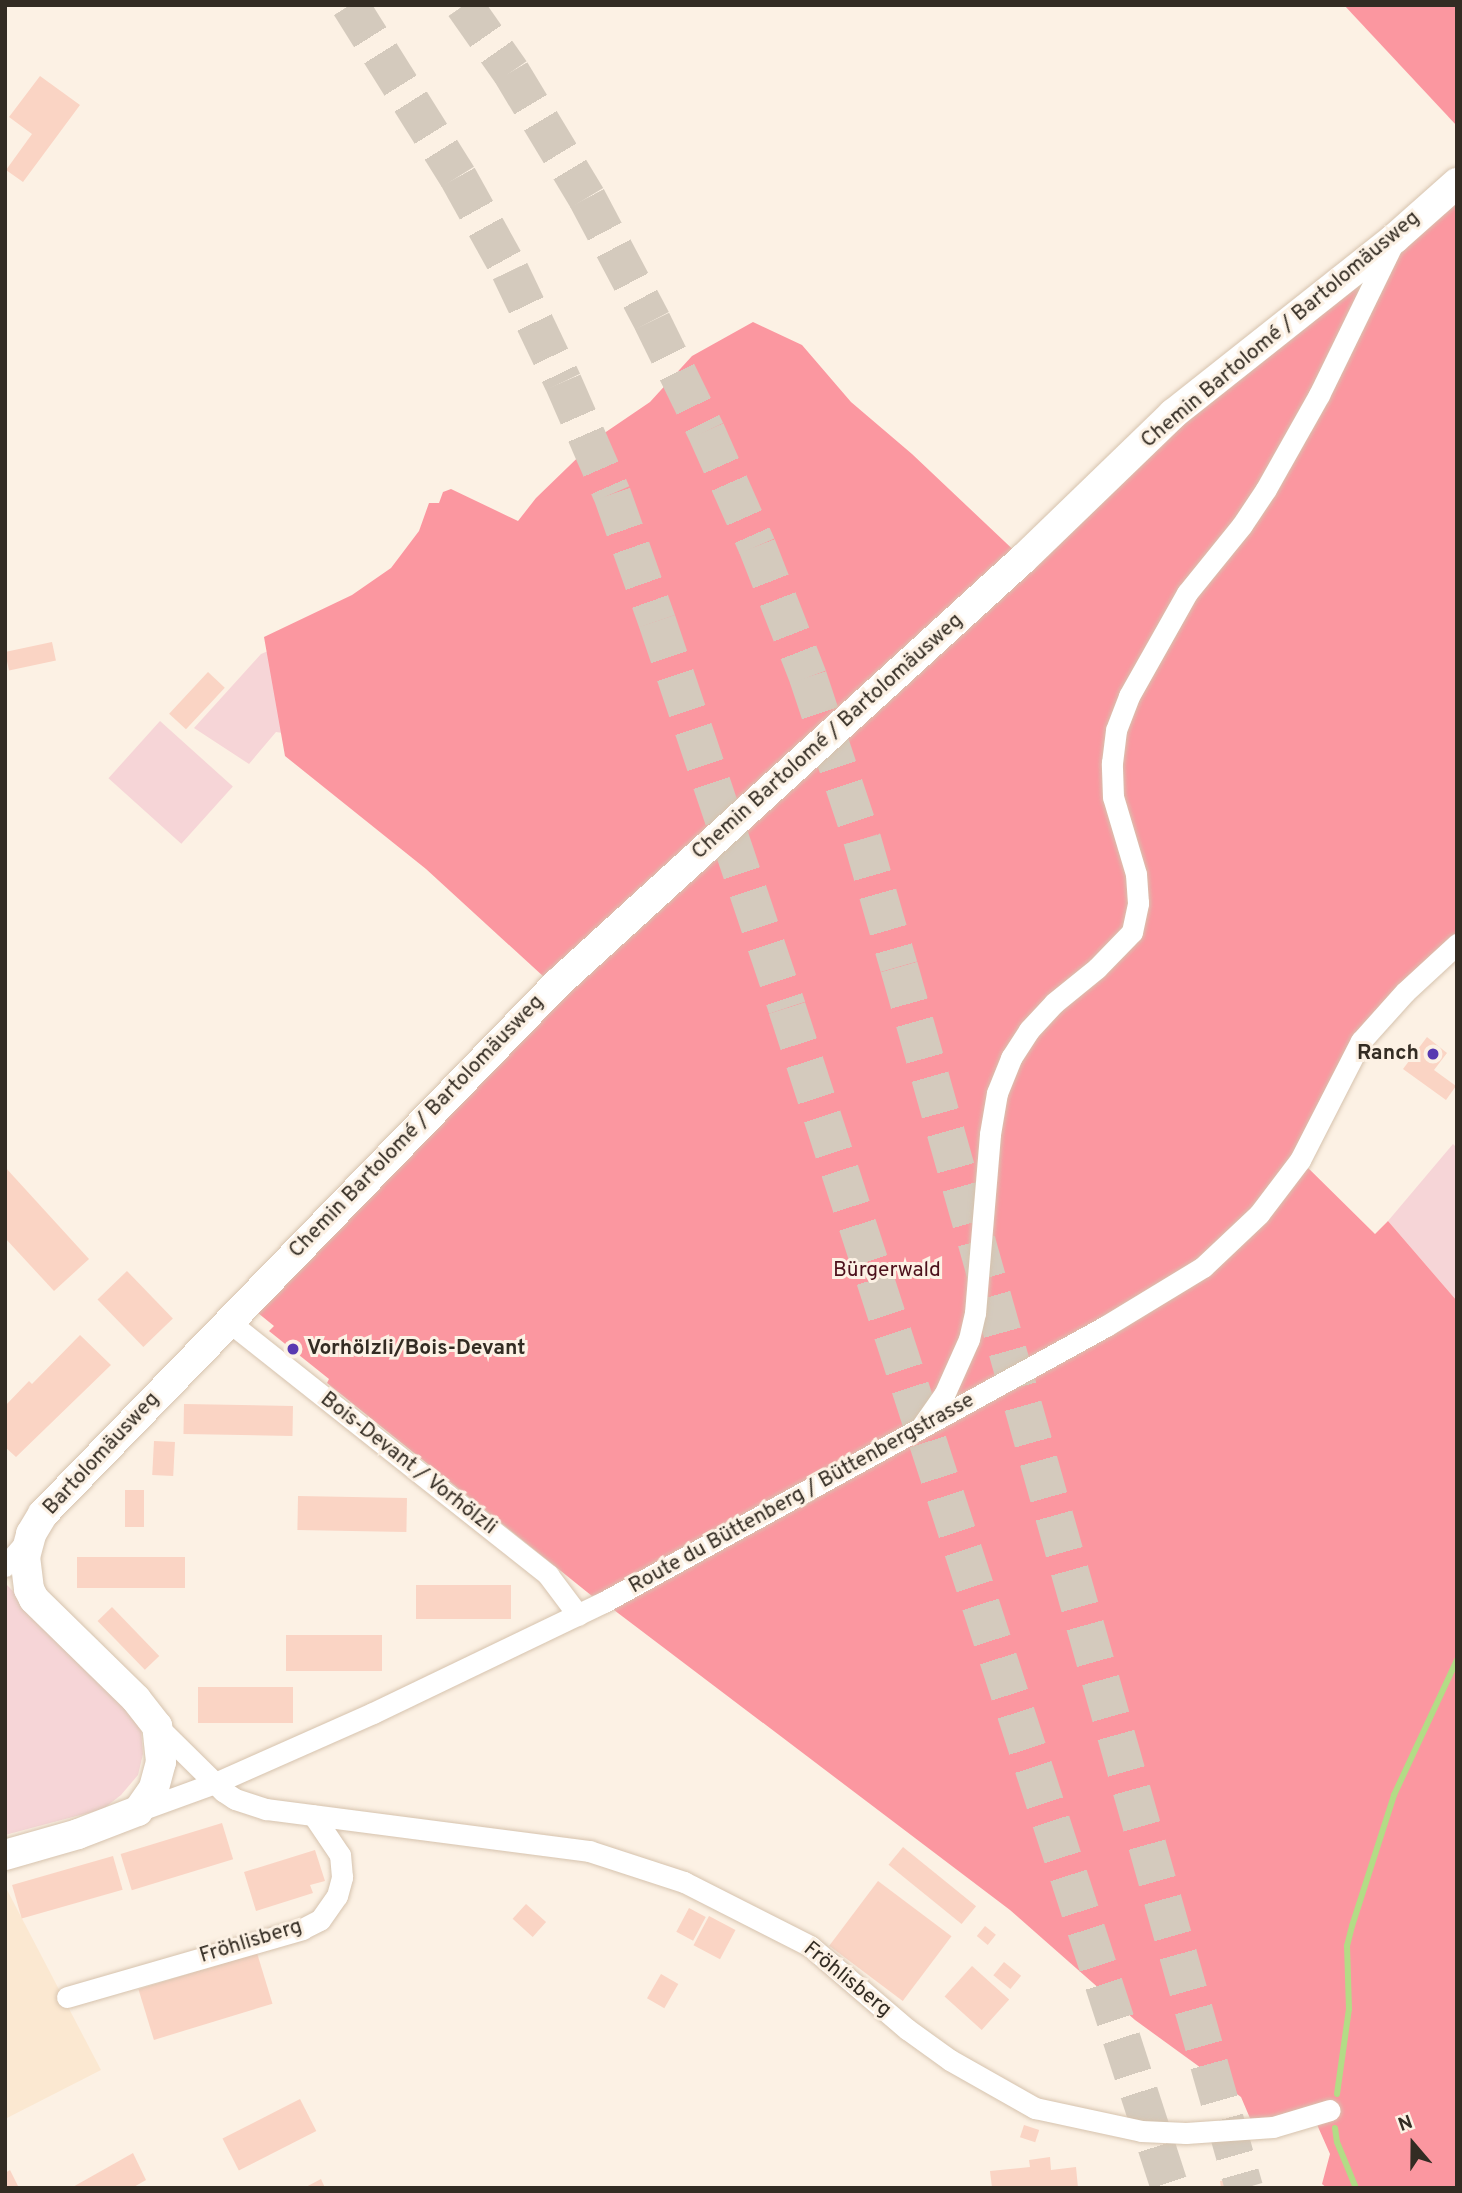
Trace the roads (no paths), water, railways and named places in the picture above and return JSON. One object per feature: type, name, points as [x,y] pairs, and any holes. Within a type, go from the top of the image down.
[{"type":"street","name":"Chemin Bartolomé / Bartolomäusweg","points":[[228,1321],[558,983],[1023,559],[1173,414],[1395,237],[1457,183]]},
{"type":"street","points":[[918,1431],[944,1395],[969,1339],[975,1313],[990,1134],[997,1093],[1011,1058],[1029,1030],[1054,1003],[1097,968],[1132,932],[1138,903],[1136,874],[1113,797],[1112,763],[1120,718],[1129,696],[1187,593],[1242,525],[1313,407],[1395,237]]},
{"type":"street","name":"Route du Büttenberg / Büttenbergstrasse","points":[[5,1855],[78,1834],[215,1783],[373,1713],[578,1615],[739,1530],[1143,1306],[1203,1267],[1234,1240],[1300,1160],[1361,1041],[1405,992],[1457,944]]},
{"type":"street","name":"Bartolomäusweg","points":[[215,1783],[157,1726],[136,1699],[34,1599],[25,1569],[32,1534],[43,1514],[228,1321]]},
{"type":"street","name":"Bois-Devant / Vorhölzli","points":[[228,1321],[548,1575],[578,1615]]},
{"type":"street","points":[[5,1566],[32,1534]]},
{"type":"street","points":[[138,1811],[158,1776],[161,1747],[157,1726]]},
{"type":"street","name":"Fröhlisberg","points":[[215,1783],[235,1799],[266,1809],[589,1851],[684,1882],[810,1946],[907,2029],[950,2060],[1035,2108],[1129,2129],[1186,2133],[1273,2127],[1329,2110]]},
{"type":"street","name":"Fröhlisberg","points":[[67,1997],[302,1929],[320,1920],[337,1896],[342,1877],[340,1855],[313,1815]]},
{"type":"waterway","points":[[1337,2094],[1349,2009],[1347,1946],[1352,1926],[1394,1795],[1457,1660]]},
{"type":"waterway","points":[[1335,2128],[1337,2142],[1356,2188]]},
{"type":"tunnel","points":[[350,5],[458,177],[510,271],[612,494],[787,1008],[1170,2188]]},
{"type":"tunnel","points":[[464,5],[511,72],[587,198],[652,321],[706,431],[757,546],[808,677],[862,839],[899,967],[1244,2188]]},
{"type":"place","name":"Ranch","points":[[1433,1054]]},
{"type":"place","name":"Vorhölzli/Bois-Devant","points":[[293,1349]]},
{"type":"park label","name":"Bürgerwald","points":[[887,1271]]}]
